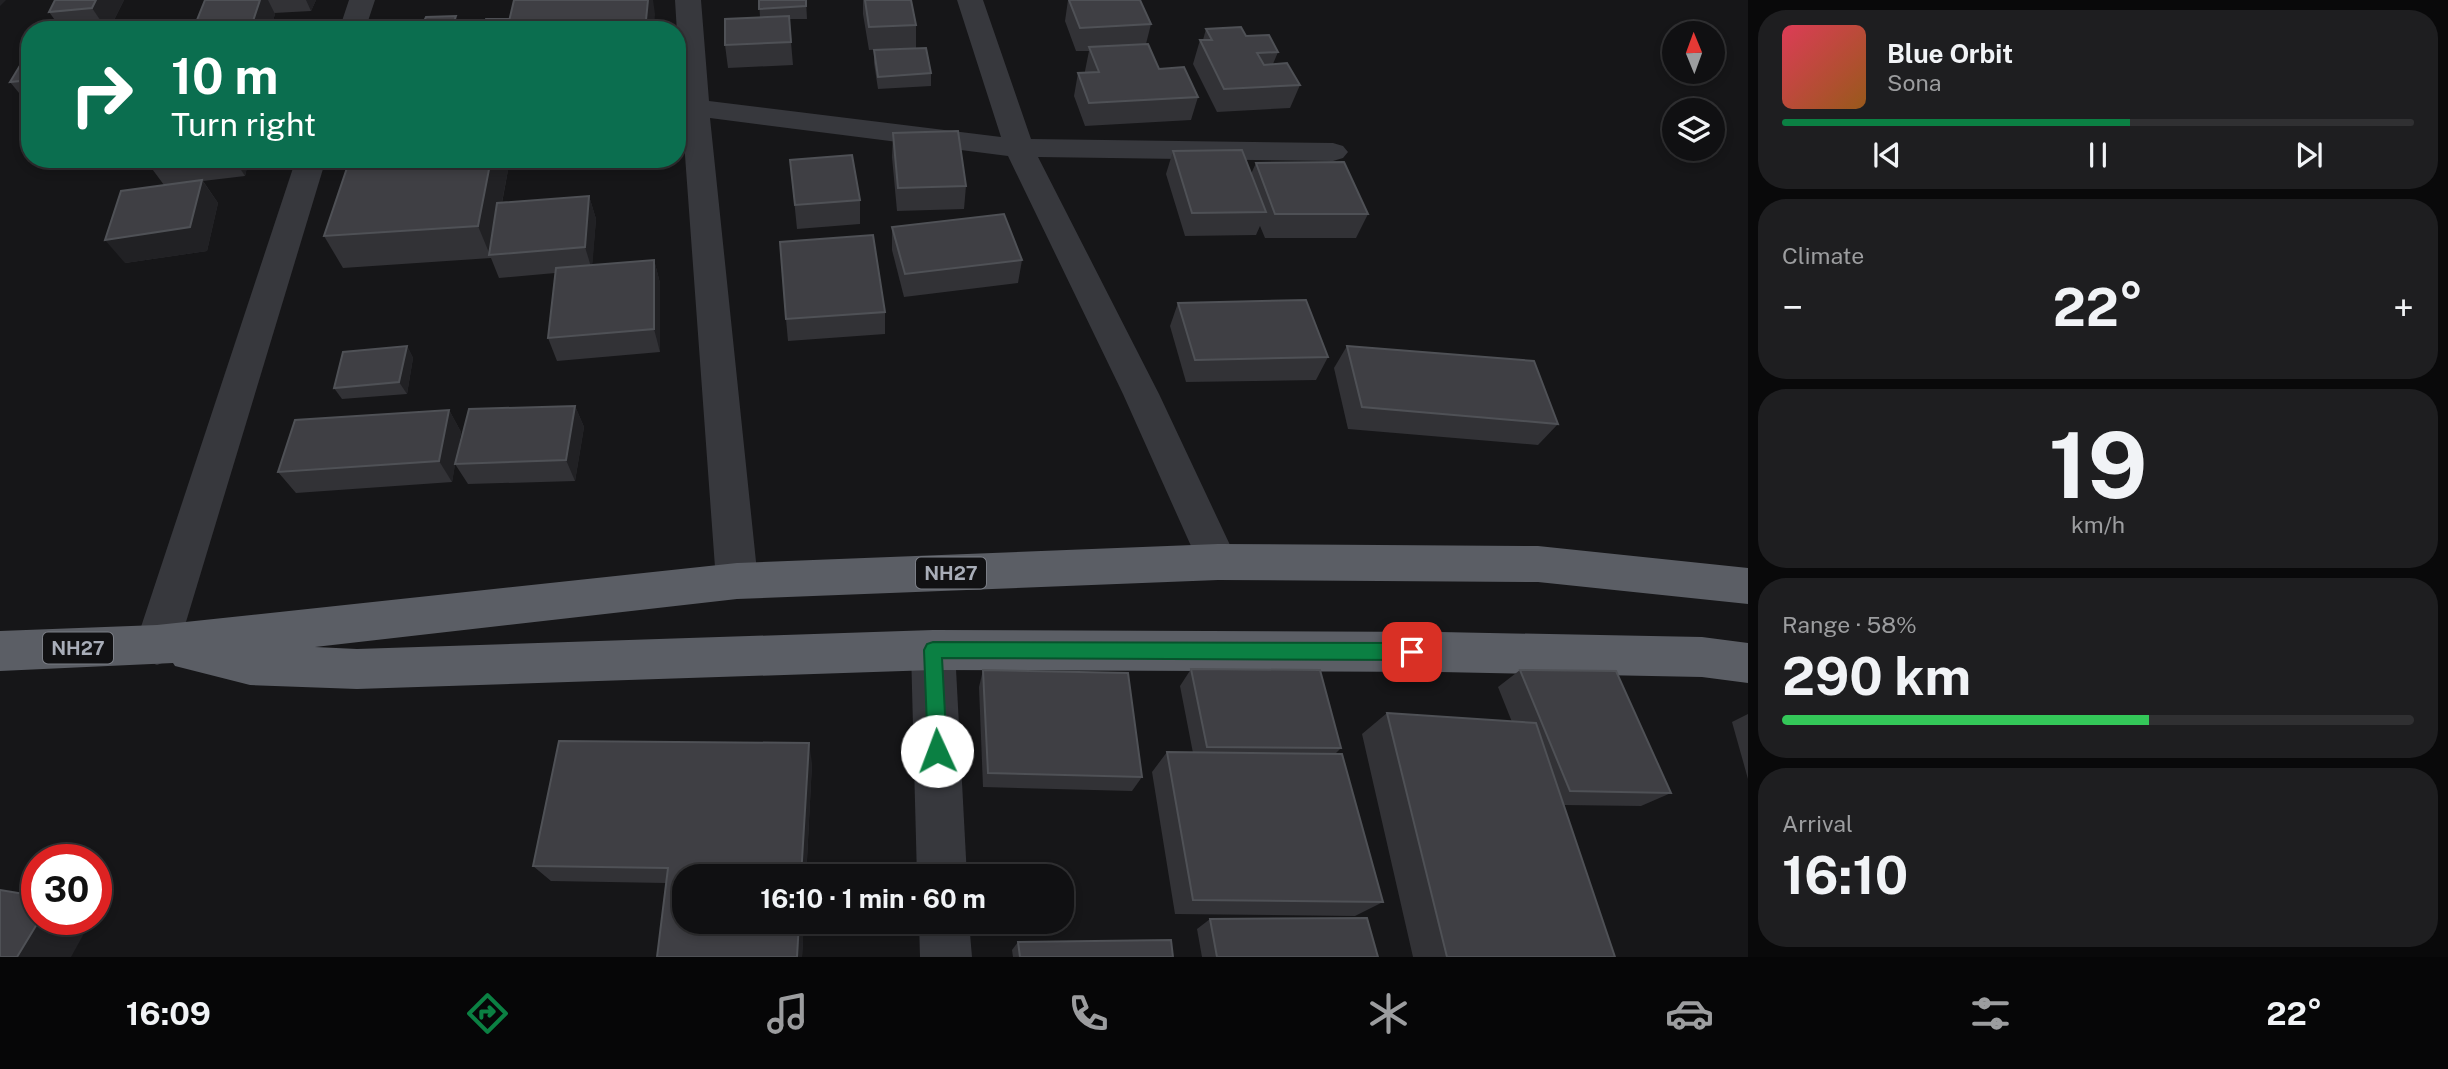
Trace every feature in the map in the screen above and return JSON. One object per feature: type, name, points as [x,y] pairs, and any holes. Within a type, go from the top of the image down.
[{"type":"highway","name":"NH27","points":[[0,652],[157,645],[737,581],[1218,562],[1538,564],[1748,586]]},
{"type":"highway","name":"NH27","points":[[157,645],[250,665],[357,670],[608,659],[933,650],[1440,652],[1702,657],[1748,663]]},
{"type":"street","points":[[355,21],[362,0]]},
{"type":"street","points":[[688,0],[686,105],[737,581]]},
{"type":"street","points":[[970,0],[1019,148],[1141,394],[1218,562]]},
{"type":"street","points":[[686,105],[1019,148],[1333,152]]},
{"type":"street","points":[[157,645],[308,168]]},
{"type":"street","points":[[933,650],[941,864]]},
{"type":"street","points":[[945,934],[946,957]]},
{"type":"building","points":[[55,0],[96,0],[92,8],[49,12]]},
{"type":"building","points":[[205,0],[260,0],[253,21],[197,21]]},
{"type":"building","points":[[514,0],[648,0],[646,21],[509,21]]},
{"type":"building","points":[[759,0],[806,0],[806,6],[759,9]]},
{"type":"building","points":[[865,0],[911,0],[916,25],[869,27]]},
{"type":"building","points":[[1069,0],[1140,0],[1151,24],[1080,28]]},
{"type":"building","points":[[456,16],[454,21],[424,21],[426,17]]},
{"type":"building","points":[[789,16],[791,42],[725,45],[725,19]]},
{"type":"building","points":[[486,19],[509,19],[509,21],[485,21]]},
{"type":"building","points":[[1241,27],[1246,36],[1269,35],[1278,52],[1257,53],[1264,65],[1287,63],[1300,85],[1224,89],[1200,40],[1212,40],[1206,29]]},
{"type":"building","points":[[1148,44],[1159,69],[1184,67],[1198,97],[1089,103],[1078,73],[1099,72],[1089,47]]},
{"type":"building","points":[[926,48],[931,73],[878,77],[874,50]]},
{"type":"building","points":[[21,64],[21,81],[10,82]]},
{"type":"building","points":[[958,131],[966,186],[898,188],[893,133]]},
{"type":"building","points":[[1242,150],[1266,212],[1192,213],[1173,151]]},
{"type":"building","points":[[852,155],[860,200],[795,205],[790,160]]},
{"type":"building","points":[[1344,162],[1368,214],[1275,214],[1256,163]]},
{"type":"building","points":[[347,168],[489,168],[478,226],[324,236]]},
{"type":"building","points":[[202,180],[190,227],[105,240],[121,191]]},
{"type":"building","points":[[589,196],[585,247],[489,255],[497,203]]},
{"type":"building","points":[[1004,214],[1022,260],[905,274],[892,227]]},
{"type":"building","points":[[873,235],[885,312],[786,319],[780,242]]},
{"type":"building","points":[[654,260],[654,329],[548,338],[556,268]]},
{"type":"building","points":[[1306,300],[1328,357],[1195,360],[1178,303]]},
{"type":"building","points":[[407,346],[399,382],[334,388],[343,352]]},
{"type":"building","points":[[1347,346],[1534,361],[1558,424],[1362,407]]},
{"type":"building","points":[[575,406],[566,460],[455,464],[469,409]]},
{"type":"building","points":[[449,410],[439,461],[278,472],[295,420]]},
{"type":"building","points":[[1191,669],[1320,670],[1341,748],[1207,747]]},
{"type":"building","points":[[983,670],[1128,673],[1142,777],[988,773]]},
{"type":"building","points":[[1520,670],[1616,671],[1671,793],[1570,791]]},
{"type":"building","points":[[1387,713],[1536,723],[1615,957],[1447,957]]},
{"type":"building","points":[[559,741],[809,743],[802,864],[672,864],[672,934],[798,934],[797,957],[657,957],[668,868],[533,866]]},
{"type":"building","points":[[1167,752],[1342,754],[1383,902],[1193,900]]},
{"type":"building","points":[[0,890],[21,893],[21,935],[30,935],[17,957],[0,957]]},
{"type":"building","points":[[1367,918],[1378,957],[1217,957],[1210,919]]},
{"type":"building","points":[[1171,940],[1173,957],[1020,957],[1018,942]]},
{"type":"route","points":[[937,751],[933,650],[1412,652]]}]
